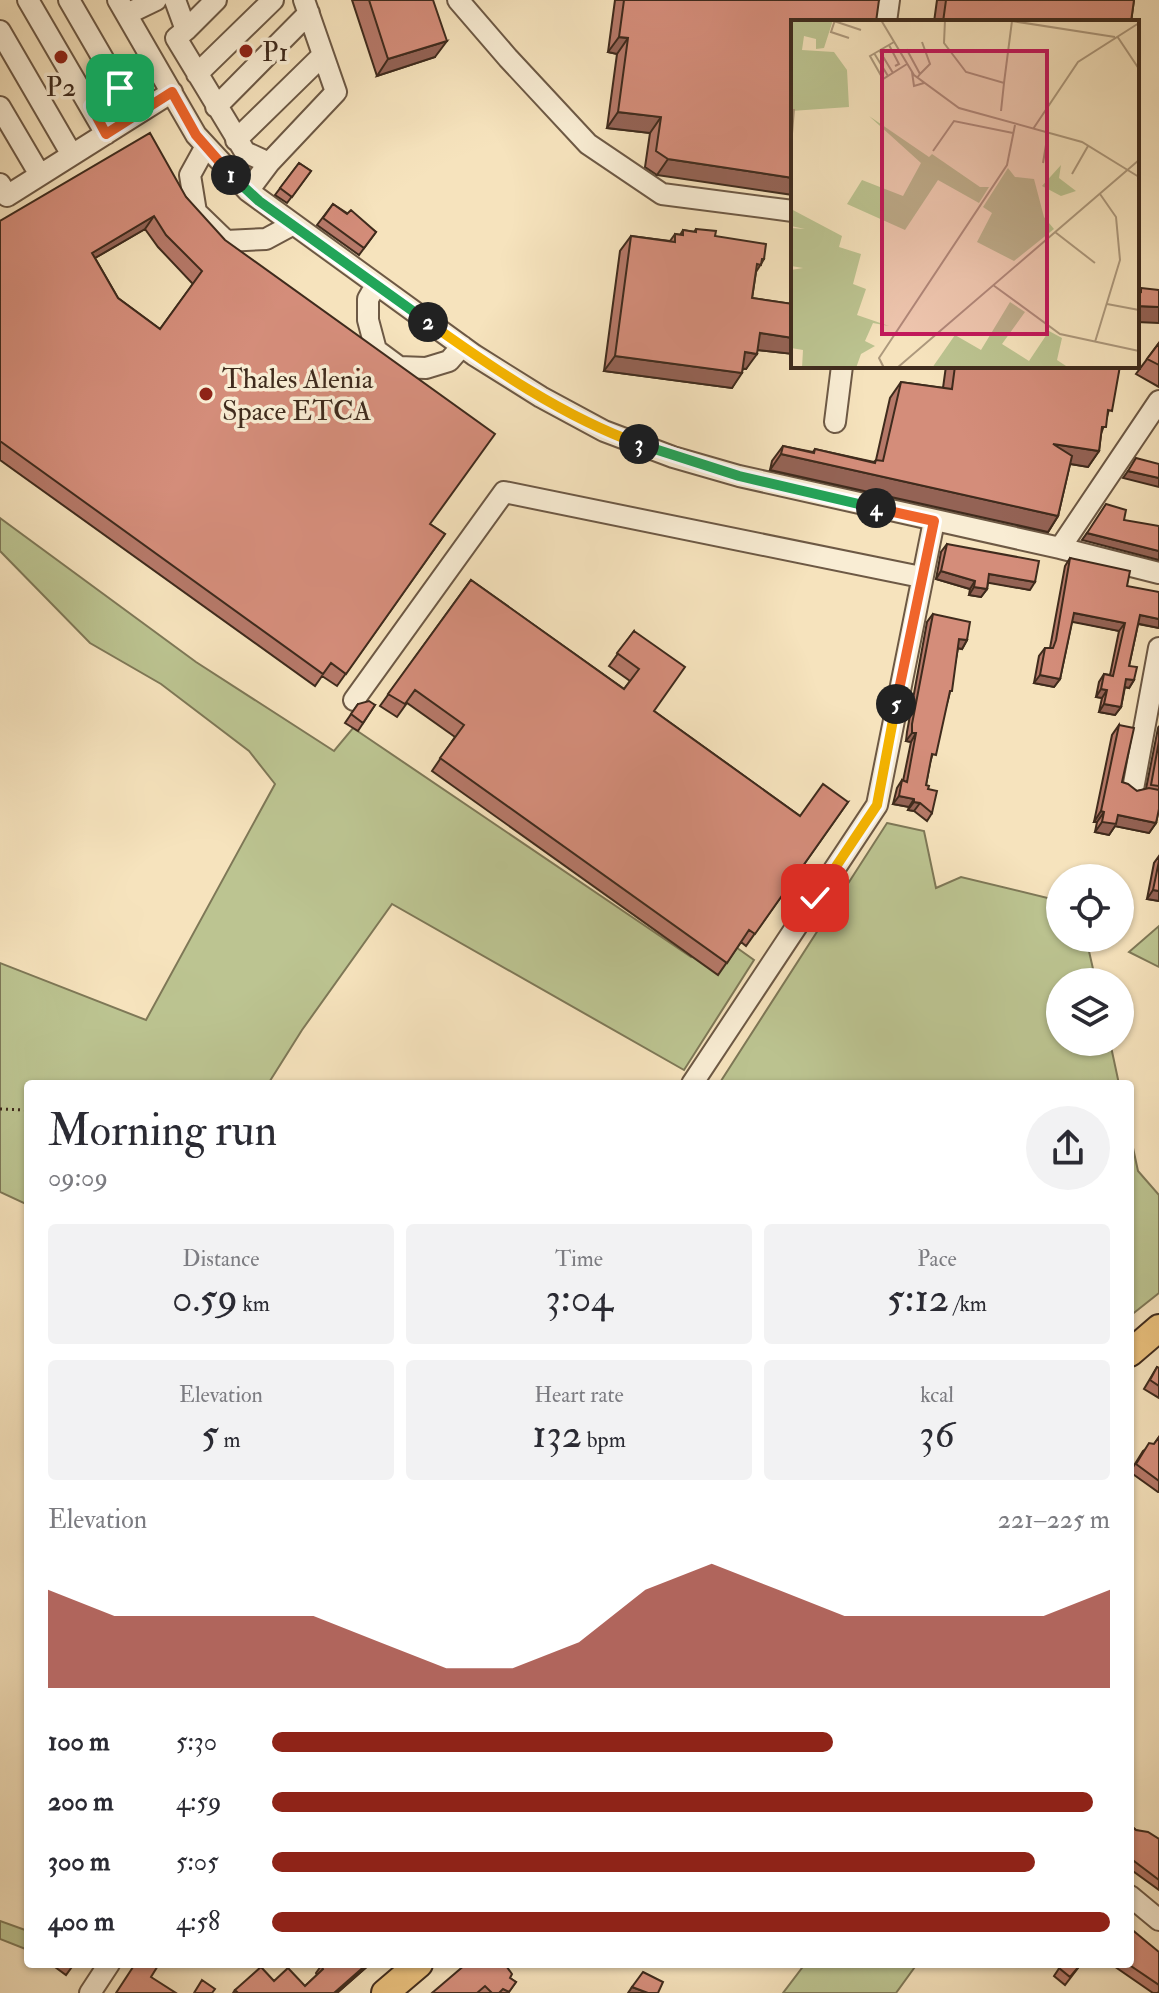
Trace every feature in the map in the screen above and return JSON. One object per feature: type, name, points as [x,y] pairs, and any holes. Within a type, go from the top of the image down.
[{"type":"main road","points":[[1134,1350],[1159,1328]]},
{"type":"main road","points":[[385,1993],[414,1968]]},
{"type":"street","points":[[28,0],[106,134]]},
{"type":"street","points":[[69,0],[120,88],[91,106]]},
{"type":"street","points":[[156,0],[122,7],[196,135],[248,191],[462,346],[541,397],[604,431],[673,457],[739,476],[1159,573]]},
{"type":"street","points":[[175,0],[186,30]]},
{"type":"street","points":[[216,0],[176,38],[236,140],[245,152],[269,163]]},
{"type":"street","points":[[197,74],[273,0]]},
{"type":"street","points":[[458,0],[588,144],[662,194],[791,211]]},
{"type":"street","points":[[886,20],[889,0]]},
{"type":"street","points":[[216,107],[307,6],[336,92],[269,163],[248,191]]},
{"type":"street","points":[[0,31],[72,155]]},
{"type":"street","points":[[236,140],[323,55]]},
{"type":"street","points":[[0,184],[7,196],[172,92]]},
{"type":"street","points":[[0,107],[40,175]]},
{"type":"street","points":[[206,146],[190,175],[196,212],[226,241],[266,239],[292,225]]},
{"type":"street","points":[[376,285],[368,299],[368,320],[376,350],[399,367],[426,368],[449,361],[462,346]]},
{"type":"street","points":[[835,422],[842,368]]},
{"type":"street","points":[[1060,548],[1159,401]]},
{"type":"street","points":[[354,700],[504,492],[921,577]]},
{"type":"street","points":[[695,1080],[877,805],[934,521]]},
{"type":"street","points":[[1133,789],[1159,648]]},
{"type":"street","points":[[1134,1899],[1159,1920]]},
{"type":"street","points":[[90,1993],[106,1968]]},
{"type":"path","points":[[0,1109],[24,1110]]},
{"type":"green space","points":[[0,518],[196,662],[334,751],[353,728],[691,957],[712,930],[754,960],[684,1070],[392,904],[302,1030],[271,1080],[24,1080],[24,1203],[0,1192],[0,963],[146,1020],[275,784],[249,751],[161,684],[90,643],[0,551]]},
{"type":"green space","points":[[887,823],[924,831],[936,888],[961,877],[1046,898],[1046,952],[1089,952],[1093,968],[1046,968],[1046,1056],[1113,1056],[1118,1080],[722,1080]]},
{"type":"green space","points":[[1159,926],[1159,967],[1129,952],[1134,952],[1134,948]]},
{"type":"green space","points":[[1134,1152],[1138,1171],[1159,1195],[1159,1293],[1134,1313]]},
{"type":"green space","points":[[0,1921],[24,1930],[24,1948],[0,1939]]},
{"type":"green space","points":[[802,1968],[914,1968],[896,1993],[783,1993]]},
{"type":"building","points":[[369,0],[433,0],[447,41],[388,59]]},
{"type":"building","points":[[624,0],[879,0],[876,20],[791,20],[791,178],[668,159],[656,151],[661,117],[618,112],[628,38],[619,37]]},
{"type":"building","points":[[946,0],[1134,0],[1131,20],[943,20]]},
{"type":"building","name":"Thales Alenia Space ETCA","points":[[150,133],[186,197],[225,240],[495,434],[430,524],[445,534],[346,674],[331,663],[323,674],[0,441],[0,221]],"holes":[[[154,216],[166,235],[202,271],[160,329],[118,298],[92,253]]]},
{"type":"building","points":[[299,163],[311,171],[292,197],[280,188]]},
{"type":"building","points":[[333,204],[347,214],[351,210],[376,232],[364,248],[323,218]]},
{"type":"building","points":[[696,229],[716,231],[715,236],[766,244],[764,259],[761,265],[757,264],[752,298],[791,304],[791,338],[760,333],[757,354],[745,352],[742,373],[615,356],[631,236],[675,242],[675,234],[683,235],[683,230],[696,232]]},
{"type":"building","points":[[1141,288],[1159,290],[1159,307],[1139,306]]},
{"type":"building","points":[[1159,343],[1159,365],[1147,359]]},
{"type":"building","points":[[955,368],[1120,368],[1112,411],[1108,410],[1106,427],[1102,427],[1099,451],[1053,444],[1072,456],[1058,516],[781,454],[783,446],[814,453],[815,449],[875,463],[876,460],[883,461],[901,382],[952,389]]},
{"type":"building","points":[[1136,458],[1159,464],[1159,478],[1128,471]]},
{"type":"building","points":[[1106,504],[1126,510],[1124,520],[1159,526],[1159,551],[1087,533]]},
{"type":"building","points":[[947,544],[1039,561],[1035,582],[989,574],[987,589],[974,587],[975,581],[941,571]]},
{"type":"building","points":[[1070,558],[1130,571],[1127,586],[1159,592],[1159,619],[1140,615],[1129,666],[1137,667],[1134,680],[1126,679],[1121,707],[1104,704],[1107,690],[1101,689],[1104,674],[1113,676],[1125,623],[1074,613],[1060,679],[1040,675],[1045,648],[1053,648],[1056,640]]},
{"type":"building","points":[[471,580],[624,689],[639,669],[617,653],[634,631],[685,667],[654,711],[800,816],[823,784],[848,802],[755,934],[749,930],[727,963],[440,758],[464,725],[415,690],[405,704],[388,694]]},
{"type":"building","points":[[933,614],[970,622],[967,640],[959,639],[952,691],[936,755],[932,754],[926,785],[928,789],[937,791],[932,813],[914,799],[899,796],[902,780],[907,782],[916,733],[912,733],[912,724]]},
{"type":"building","points":[[369,701],[375,705],[363,723],[351,714],[358,704]]},
{"type":"building","points":[[1119,725],[1134,728],[1122,782],[1137,791],[1149,788],[1159,790],[1156,823],[1118,815],[1116,824],[1102,822],[1104,812],[1101,811]]},
{"type":"building","points":[[1159,741],[1159,786],[1151,785]]},
{"type":"building","points":[[1159,861],[1159,891],[1153,890]]},
{"type":"building","points":[[1159,1368],[1159,1386],[1150,1380]]},
{"type":"building","points":[[1159,1437],[1159,1481],[1136,1464],[1149,1443],[1154,1444]]},
{"type":"building","points":[[1134,1828],[1159,1839],[1159,1880],[1134,1861]]},
{"type":"building","points":[[1134,1931],[1159,1952],[1159,1985],[1134,1968]]},
{"type":"building","points":[[132,1968],[157,1968],[151,1977],[176,1993],[116,1993]]},
{"type":"building","points":[[260,1968],[274,1981],[288,1968],[305,1986],[323,1969],[362,1968],[334,1993],[238,1993],[235,1990]]},
{"type":"building","points":[[461,1968],[508,1968],[512,1974],[510,1978],[516,1982],[509,1992],[503,1989],[492,1993],[485,1986],[477,1993],[432,1993]]},
{"type":"building","points":[[1059,1968],[1078,1968],[1070,1977]]},
{"type":"building","points":[[643,1972],[663,1982],[658,1993],[632,1987]]},
{"type":"building","points":[[202,1980],[215,1989],[212,1993],[194,1993]]},
{"type":"place","name":"P1","points":[[246,51]]},
{"type":"place","name":"P2","points":[[61,57]]},
{"type":"place","name":"Thales Alenia Space ETCA","points":[[206,394]]},
{"type":"route","points":[[120,88],[91,106],[106,134],[172,92],[196,135],[224,168],[259,201],[474,355],[541,397],[604,431],[673,457],[739,476],[934,521],[877,805],[815,898]]}]
